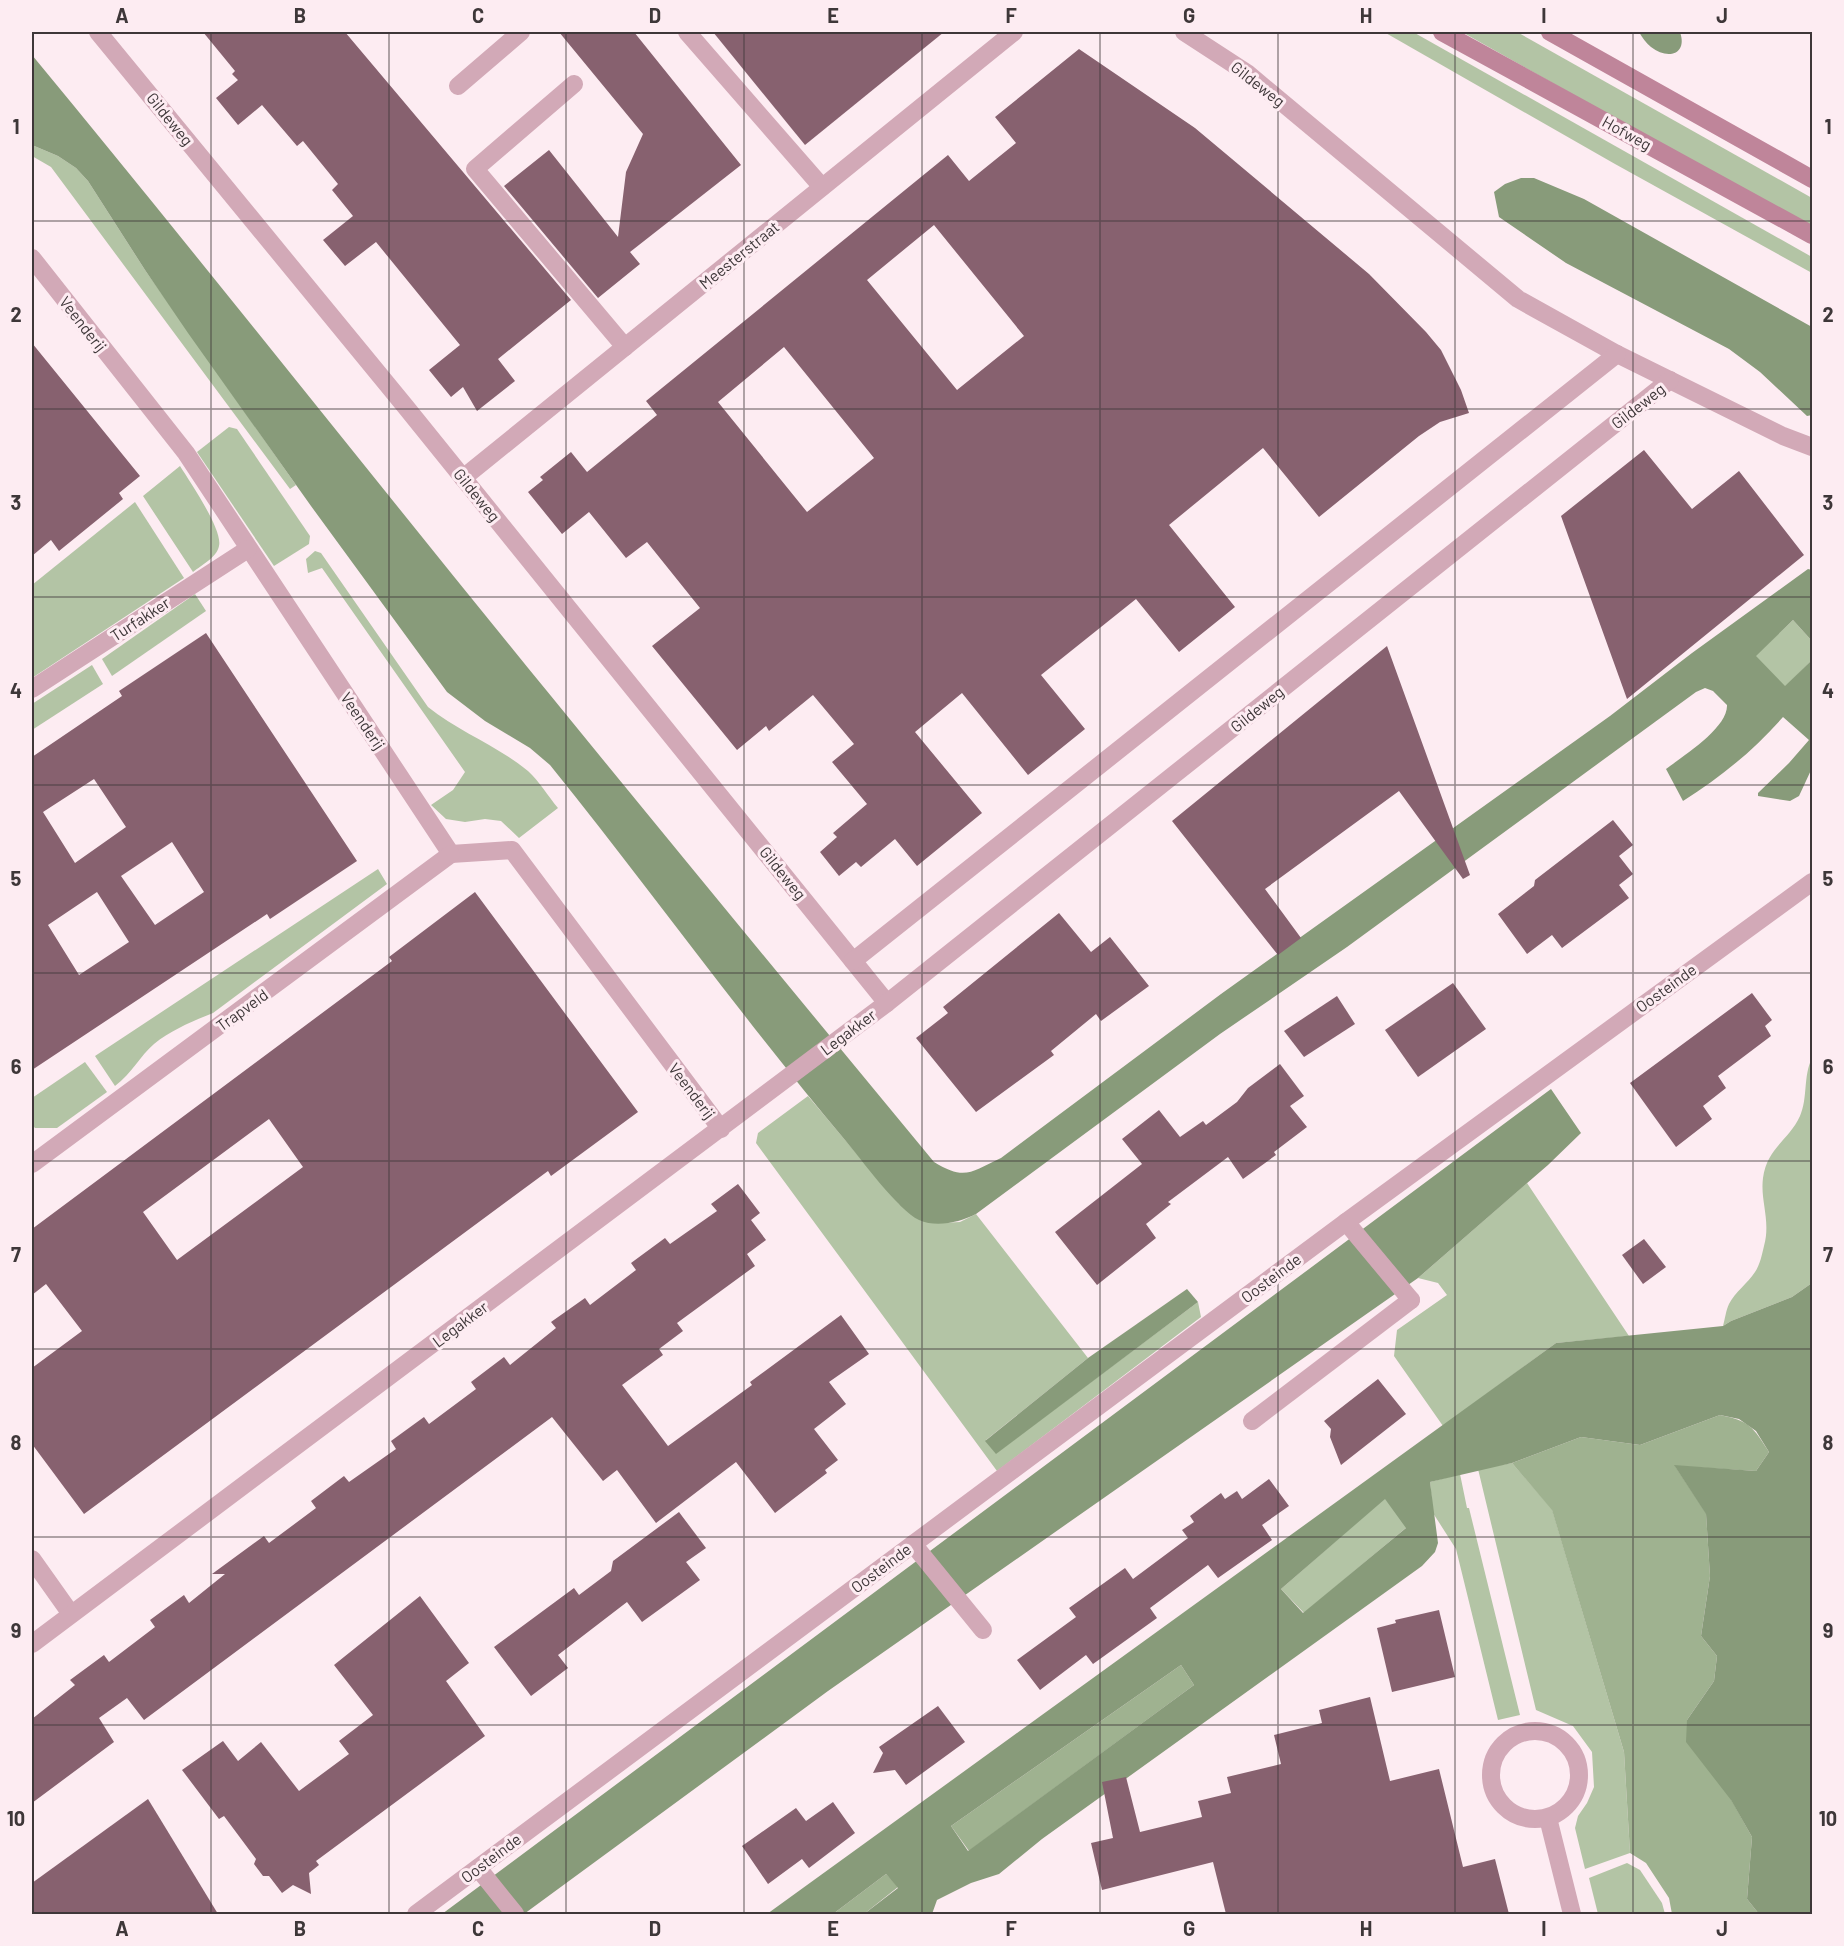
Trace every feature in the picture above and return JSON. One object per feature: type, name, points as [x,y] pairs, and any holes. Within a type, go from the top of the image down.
[{"type":"main road","name":"Hofweg","points":[[1442,32],[1812,235]]},
{"type":"main road","points":[[1550,32],[1812,179]]},
{"type":"street","name":"Gildeweg","points":[[98,32],[463,478],[887,1004],[1670,380]]},
{"type":"street","points":[[458,86],[521,32]]},
{"type":"street","points":[[687,32],[822,187]]},
{"type":"street","name":"Meesterstraat","points":[[463,478],[1014,32]]},
{"type":"street","name":"Gildeweg","points":[[1184,32],[1247,73],[1518,299],[1617,354],[1783,436],[1812,447]]},
{"type":"street","points":[[574,84],[475,169],[625,347]]},
{"type":"street","name":"Veenderij","points":[[32,258],[186,453],[451,854],[512,850],[721,1130]]},
{"type":"street","points":[[854,961],[1617,354]]},
{"type":"street","name":"Turfakker","points":[[32,689],[248,549]]},
{"type":"street","name":"Trapveld","points":[[33,1160],[451,854]]},
{"type":"street","name":"Oosteinde","points":[[416,1914],[482,1873],[1812,882]]},
{"type":"street","name":"Legakker","points":[[32,1644],[887,1004]]},
{"type":"street","points":[[1252,1421],[1406,1294],[1349,1226]]},
{"type":"street","points":[[918,1550],[982,1630]]},
{"type":"street","points":[[32,1559],[71,1614]]},
{"type":"street","points":[[1530,1731],[1545,1732],[1558,1738],[1569,1747],[1576,1759],[1579,1774],[1578,1788],[1571,1801],[1561,1812],[1548,1818],[1533,1820],[1519,1817],[1506,1809],[1497,1798],[1491,1784],[1491,1770],[1495,1755],[1504,1743],[1516,1735],[1530,1731]]},
{"type":"street","points":[[1548,1818],[1572,1914]]},
{"type":"street","points":[[482,1873],[515,1914]]},
{"type":"shaded area","points":[[1384,32],[1413,32],[1812,257],[1812,273],[1615,164]]},
{"type":"shaded area","points":[[1462,32],[1517,32],[1812,198],[1812,229]]},
{"type":"shaded area","points":[[1639,32],[1680,32],[1681,46],[1674,53],[1657,51],[1644,40]]},
{"type":"shaded area","points":[[32,55],[646,813],[934,1162],[945,1168],[961,1173],[968,1172],[1001,1158],[1221,994],[1610,716],[1808,569],[1812,570],[1812,641],[1793,620],[1756,656],[1785,686],[1812,660],[1812,768],[1799,796],[1790,801],[1758,796],[1758,793],[1809,740],[1783,717],[1736,762],[1683,801],[1666,769],[1713,732],[1725,714],[1727,705],[1713,691],[1705,688],[1696,692],[1347,947],[1220,1034],[976,1214],[948,1223],[933,1224],[919,1220],[891,1195],[807,1094],[550,765],[530,748],[485,721],[447,692],[188,333],[88,181],[76,168],[58,156],[32,145]]},
{"type":"shaded area","points":[[32,145],[58,156],[76,168],[88,181],[145,270],[296,485],[290,489],[51,167],[32,156]]},
{"type":"shaded area","points":[[1521,178],[1534,178],[1584,199],[1812,327],[1812,415],[1807,416],[1760,372],[1729,349],[1566,263],[1499,217],[1494,192],[1505,184]]},
{"type":"shaded area","points":[[229,427],[237,429],[310,536],[309,544],[274,566],[197,452]]},
{"type":"shaded area","points":[[180,466],[205,506],[219,539],[218,550],[215,554],[193,572],[143,496]]},
{"type":"shaded area","points":[[135,502],[184,578],[32,678],[32,585]]},
{"type":"shaded area","points":[[315,551],[321,553],[428,707],[528,771],[558,808],[519,838],[501,821],[485,819],[465,822],[446,819],[431,805],[453,790],[465,772],[322,568],[308,573],[306,559]]},
{"type":"shaded area","points":[[195,594],[206,611],[112,676],[102,659]]},
{"type":"shaded area","points":[[1793,620],[1812,641],[1812,660],[1785,687],[1755,656]]},
{"type":"shaded area","points":[[92,665],[103,684],[32,730],[32,704]]},
{"type":"shaded area","points":[[378,869],[387,884],[213,1013],[182,1026],[161,1039],[115,1086],[95,1056]]},
{"type":"shaded area","points":[[1812,1058],[1812,1283],[1792,1297],[1723,1326],[1729,1304],[1760,1263],[1766,1237],[1762,1186],[1765,1168],[1800,1116],[1807,1072]]},
{"type":"shaded area","points":[[85,1062],[107,1092],[57,1128],[35,1128],[32,1125],[32,1098]]},
{"type":"shaded area","points":[[1551,1089],[1581,1133],[1548,1165],[1418,1278],[828,1691],[524,1914],[442,1914]]},
{"type":"shaded area","points":[[808,1096],[899,1204],[941,1223],[960,1222],[976,1214],[1088,1358],[986,1440],[996,1453],[1198,1302],[1201,1317],[997,1471],[756,1143],[758,1133]]},
{"type":"shaded area","points":[[1527,1183],[1629,1336],[1556,1343],[1443,1426],[1394,1356],[1397,1330],[1447,1295],[1438,1283],[1418,1278]]},
{"type":"shaded area","points":[[1812,1283],[1812,1914],[1759,1914],[1747,1899],[1752,1837],[1731,1800],[1686,1742],[1687,1720],[1714,1681],[1717,1656],[1701,1636],[1710,1576],[1706,1514],[1674,1465],[1756,1471],[1769,1452],[1756,1431],[1739,1419],[1720,1415],[1640,1445],[1581,1437],[1512,1463],[1430,1482],[1438,1543],[1435,1552],[1422,1566],[1042,1839],[999,1874],[971,1883],[937,1900],[932,1914],[864,1914],[898,1888],[886,1874],[833,1914],[767,1914],[1556,1343],[1723,1326],[1792,1297]],"holes":[[[1385,1499],[1406,1528],[1303,1613],[1281,1589]],[[1181,1665],[1194,1685],[968,1851],[951,1826]]]},
{"type":"shaded area","points":[[1187,1289],[1198,1302],[996,1454],[985,1441],[1088,1358]]},
{"type":"shaded area","points":[[1720,1415],[1750,1426],[1769,1452],[1756,1471],[1675,1466],[1706,1513],[1710,1576],[1701,1636],[1717,1656],[1714,1681],[1687,1720],[1752,1837],[1747,1899],[1759,1914],[1672,1914],[1669,1898],[1646,1863],[1630,1853],[1624,1752],[1552,1510],[1512,1463],[1581,1437],[1640,1445]]},
{"type":"shaded area","points":[[1512,1463],[1552,1509],[1624,1752],[1630,1853],[1585,1869],[1575,1828],[1578,1816],[1594,1787],[1592,1752],[1573,1726],[1536,1710],[1478,1469]]},
{"type":"shaded area","points":[[1460,1474],[1520,1715],[1498,1720],[1456,1549],[1433,1513],[1430,1482]]},
{"type":"shaded area","points":[[1385,1498],[1407,1527],[1304,1613],[1281,1589]]},
{"type":"shaded area","points":[[1181,1665],[1194,1685],[969,1851],[951,1826]]},
{"type":"shaded area","points":[[1627,1863],[1640,1870],[1662,1903],[1665,1914],[1598,1914],[1589,1878]]},
{"type":"shaded area","points":[[886,1874],[898,1887],[864,1914],[833,1914]]},
{"type":"building","points":[[203,32],[345,32],[571,300],[498,359],[515,381],[477,411],[463,387],[451,397],[429,370],[460,345],[376,242],[345,266],[323,240],[353,216],[332,190],[338,184],[303,141],[297,146],[262,105],[238,125],[216,98],[238,80],[232,74],[235,71]]},
{"type":"building","points":[[559,32],[634,32],[741,165],[630,252],[640,264],[598,298],[504,186],[549,150],[618,237],[626,172],[643,134]]},
{"type":"building","points":[[713,32],[944,32],[805,145]]},
{"type":"building","points":[[1079,49],[1195,128],[1369,274],[1441,350],[1461,390],[1469,413],[1440,422],[1419,436],[1319,517],[1263,448],[1169,525],[1235,607],[1179,652],[1136,599],[1041,675],[1085,729],[1028,775],[962,693],[915,732],[982,813],[917,866],[895,839],[861,867],[856,862],[839,876],[820,852],[837,837],[833,833],[867,804],[832,762],[854,744],[813,695],[769,731],[766,726],[737,750],[652,646],[700,608],[647,542],[626,558],[589,512],[562,534],[528,492],[543,480],[540,477],[571,452],[587,472],[657,415],[646,401],[948,155],[969,181],[1016,143],[995,117]],"holes":[[[934,225],[1024,336],[957,390],[867,280]],[[784,347],[874,458],[807,512],[718,402]]]},
{"type":"building","points":[[32,343],[140,476],[119,493],[123,499],[59,551],[51,540],[32,556]]},
{"type":"building","points":[[1644,450],[1692,509],[1739,471],[1804,555],[1627,699],[1561,516]]},
{"type":"building","points":[[206,633],[357,861],[270,919],[267,914],[32,1070],[32,757],[122,696],[119,691]],"holes":[[[94,779],[126,827],[75,863],[43,812]],[[172,842],[204,892],[155,925],[121,876]],[[97,892],[129,942],[79,975],[48,925]]]},
{"type":"building","points":[[1387,646],[1470,875],[1463,879],[1399,791],[1265,889],[1301,938],[1278,955],[1172,821]]},
{"type":"building","points":[[1613,820],[1633,845],[1619,856],[1633,874],[1619,885],[1629,898],[1562,948],[1552,935],[1527,954],[1498,914],[1534,886],[1535,880]]},
{"type":"building","points":[[475,892],[638,1112],[551,1176],[548,1171],[84,1514],[32,1444],[32,1368],[82,1331],[46,1284],[32,1295],[32,1229],[392,961],[389,957]],"holes":[[[269,1119],[303,1167],[177,1260],[143,1212]]]},
{"type":"building","points":[[1059,913],[1091,952],[1110,937],[1149,986],[1101,1021],[1096,1014],[1051,1051],[1054,1055],[976,1112],[916,1038],[948,1013],[943,1007]]},
{"type":"building","points":[[1453,983],[1486,1029],[1418,1077],[1385,1030]]},
{"type":"building","points":[[1752,993],[1772,1020],[1765,1026],[1771,1036],[1718,1076],[1726,1088],[1703,1106],[1712,1119],[1676,1147],[1630,1083]]},
{"type":"building","points":[[1337,996],[1355,1024],[1304,1057],[1284,1031]]},
{"type":"building","points":[[1280,1064],[1304,1096],[1290,1106],[1307,1127],[1274,1152],[1276,1155],[1243,1179],[1228,1157],[1168,1202],[1171,1204],[1146,1224],[1156,1238],[1097,1285],[1055,1232],[1142,1164],[1122,1139],[1159,1110],[1180,1137],[1203,1121],[1206,1125],[1237,1102],[1248,1088]]},
{"type":"building","points":[[738,1184],[760,1213],[751,1220],[766,1240],[747,1254],[755,1266],[677,1323],[683,1331],[659,1349],[663,1355],[622,1385],[668,1446],[752,1385],[750,1382],[841,1315],[869,1354],[829,1382],[846,1404],[814,1429],[838,1460],[825,1470],[827,1473],[775,1513],[736,1462],[656,1523],[617,1470],[603,1481],[552,1417],[144,1720],[127,1698],[99,1718],[114,1742],[32,1803],[32,1719],[75,1685],[70,1680],[104,1655],[109,1662],[155,1627],[150,1620],[184,1595],[189,1603],[225,1574],[212,1574],[264,1536],[269,1543],[316,1508],[311,1501],[344,1476],[349,1482],[396,1449],[391,1441],[424,1417],[429,1424],[476,1389],[471,1382],[504,1357],[510,1365],[556,1328],[551,1322],[585,1298],[590,1305],[636,1270],[631,1263],[665,1238],[670,1244],[717,1211],[711,1204]]},
{"type":"building","points":[[1644,1239],[1666,1267],[1643,1284],[1622,1255]]},
{"type":"building","points":[[1378,1379],[1406,1414],[1341,1465],[1330,1437],[1331,1429],[1324,1421]]},
{"type":"building","points":[[1269,1479],[1289,1506],[1262,1525],[1272,1540],[1218,1578],[1208,1565],[1150,1608],[1157,1618],[1093,1664],[1086,1655],[1040,1690],[1017,1660],[1076,1617],[1069,1608],[1125,1568],[1133,1579],[1188,1538],[1182,1530],[1194,1522],[1190,1516],[1221,1493],[1225,1499],[1237,1491],[1242,1499]]},
{"type":"building","points":[[679,1512],[706,1548],[686,1562],[700,1580],[642,1622],[627,1602],[558,1655],[568,1668],[531,1696],[494,1647],[574,1588],[579,1595],[611,1571],[613,1561]]},
{"type":"building","points":[[420,1596],[469,1663],[446,1681],[485,1736],[316,1861],[319,1865],[309,1873],[311,1894],[293,1885],[282,1893],[269,1876],[263,1876],[254,1864],[256,1859],[224,1816],[219,1819],[182,1770],[223,1741],[238,1761],[261,1742],[299,1791],[349,1754],[339,1741],[373,1715],[334,1665]]},
{"type":"building","points":[[1439,1610],[1455,1677],[1392,1692],[1377,1628],[1396,1623],[1395,1620]]},
{"type":"building","points":[[1370,1697],[1390,1781],[1439,1769],[1463,1867],[1495,1859],[1509,1914],[1226,1914],[1213,1862],[1102,1890],[1091,1843],[1113,1838],[1102,1782],[1126,1777],[1140,1832],[1202,1817],[1198,1801],[1231,1793],[1227,1777],[1281,1764],[1274,1735],[1322,1723],[1319,1710]]},
{"type":"building","points":[[938,1706],[965,1742],[906,1785],[895,1770],[873,1773],[883,1753],[879,1747]]},
{"type":"building","points":[[148,1799],[218,1914],[32,1914],[32,1883]]},
{"type":"building","points":[[833,1802],[855,1833],[809,1868],[802,1859],[768,1884],[742,1846],[796,1808],[806,1821]]}]
